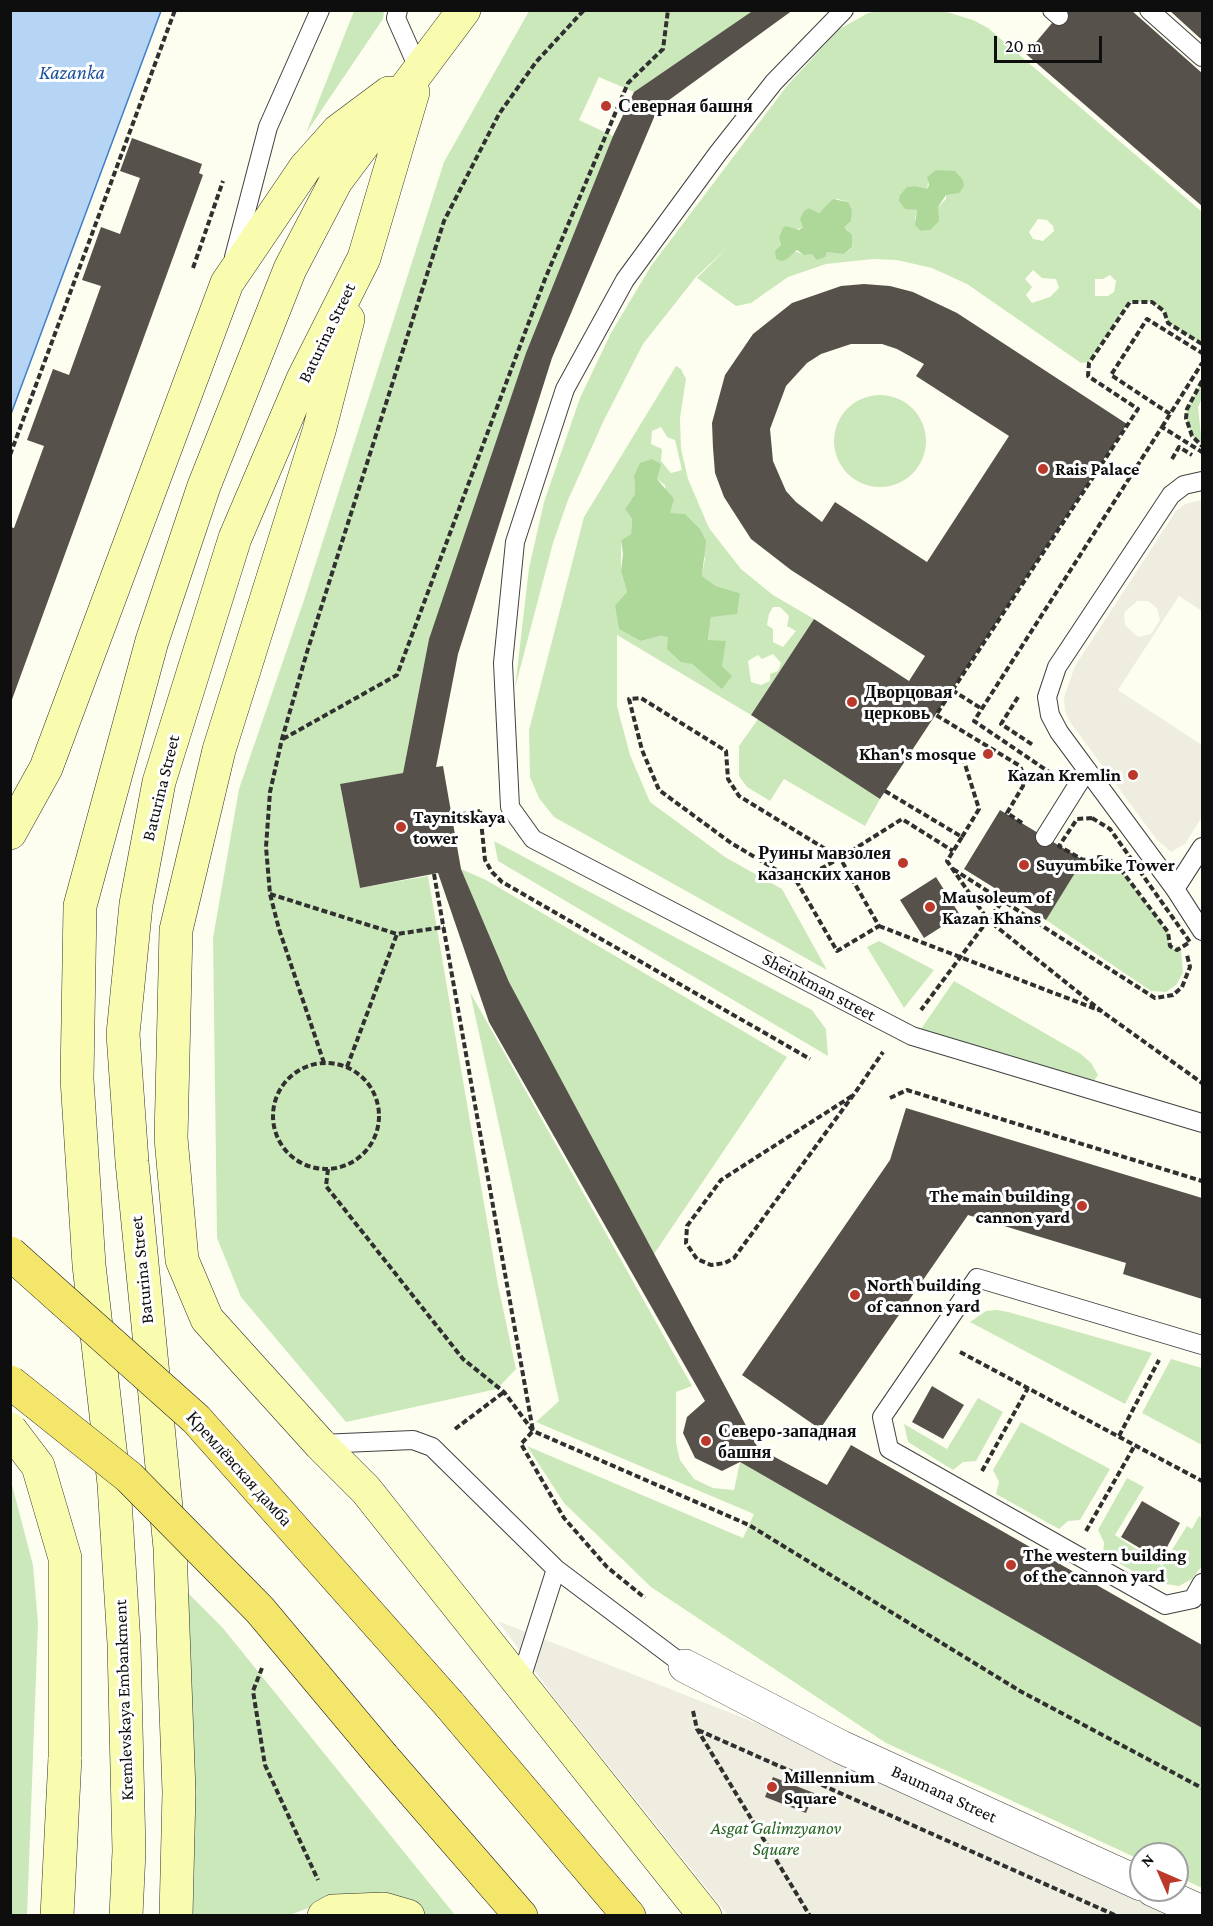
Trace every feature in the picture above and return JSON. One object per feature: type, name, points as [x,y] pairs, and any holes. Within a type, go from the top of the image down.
[{"type":"main road","name":"Baturina Street","points":[[114,1484],[89,1265],[77,1079],[80,906],[152,641],[204,486],[290,269],[336,181],[464,10]]},
{"type":"main road","points":[[10,833],[46,768],[68,703],[227,284],[311,161],[338,131],[419,70]]},
{"type":"main road","name":"Baturina Street","points":[[176,1916],[179,1792],[170,1548],[133,1174],[123,1034],[136,904],[159,782],[235,538],[303,379],[364,258],[419,70]]},
{"type":"main road","points":[[364,258],[319,431],[219,750],[176,930],[171,1138],[182,1260],[207,1319],[320,1444],[366,1490],[705,1916]]},
{"type":"main road","name":"Кремлёвская дамба","points":[[10,1253],[196,1419],[449,1704],[629,1916]]},
{"type":"main road","points":[[10,1382],[129,1477],[260,1610],[382,1757],[521,1916]]},
{"type":"main road","points":[[10,1429],[38,1466],[65,1558],[65,1757],[57,1916]]},
{"type":"main road","name":"Kremlevskaya Embankment","points":[[114,1484],[124,1644],[129,1851],[126,1916]]},
{"type":"main road","points":[[328,1913],[384,1909],[408,1916]]},
{"type":"street","name":"Baumana Street","points":[[685,1666],[841,1747],[1129,1879]]},
{"type":"street","points":[[1181,1902],[1203,1912]]},
{"type":"lane","points":[[227,284],[268,127],[320,10]]},
{"type":"lane","points":[[398,10],[396,18],[419,70]]},
{"type":"lane","name":"Sheinkman street","points":[[844,10],[774,82],[718,153],[625,280],[565,389],[515,542],[503,663],[510,807],[533,839],[902,1030],[1203,1123]]},
{"type":"lane","points":[[1149,10],[1203,57]]},
{"type":"lane","points":[[1203,481],[1184,485],[1171,495],[1057,668],[1047,697],[1050,714],[1059,732],[1175,889],[1203,931]]},
{"type":"lane","points":[[1045,837],[1087,770]]},
{"type":"lane","points":[[1175,889],[1203,847]]},
{"type":"lane","points":[[1203,1345],[977,1278],[882,1417],[889,1449],[1165,1605],[1193,1599],[1203,1583]]},
{"type":"lane","points":[[320,1444],[413,1440],[432,1447],[556,1569],[685,1666]]},
{"type":"lane","points":[[520,1682],[556,1569]]},
{"type":"path","points":[[10,455],[176,10]]},
{"type":"path","points":[[324,1063],[279,929],[270,894],[266,846],[270,803],[282,740],[307,652],[444,221],[499,114],[536,62],[584,10]]},
{"type":"path","points":[[282,740],[397,675],[545,279],[628,83],[663,49],[668,10]]},
{"type":"path","points":[[1028,826],[1007,813],[1023,786],[1024,776],[1020,766],[936,715],[1138,409],[1088,376],[1089,363],[1130,302],[1152,302],[1164,310],[1168,323],[1203,344]]},
{"type":"path","points":[[1170,414],[1112,375],[1148,319],[1203,353]]},
{"type":"path","points":[[1162,427],[1203,363]]},
{"type":"path","points":[[1203,381],[1187,409],[1186,418],[1192,436],[1203,446]]},
{"type":"path","points":[[952,690],[982,709]]},
{"type":"path","points":[[879,926],[837,951],[797,882],[731,843],[659,790],[642,750],[629,699],[641,698],[726,751],[728,779],[739,796],[840,858],[879,926],[1104,1013]]},
{"type":"path","points":[[964,761],[979,809],[947,861],[988,920],[1104,1013],[1203,1083]]},
{"type":"path","points":[[885,791],[962,837]]},
{"type":"path","points":[[451,816],[480,811],[485,860],[492,873],[502,882],[810,1059]]},
{"type":"path","points":[[1092,818],[1110,830],[1190,942],[1184,946],[1177,950],[1170,946],[1168,932],[1119,867],[1100,857],[1083,860],[1059,846],[1077,819],[1092,818]]},
{"type":"path","points":[[797,882],[902,819],[953,851]]},
{"type":"path","points":[[953,869],[1155,998],[1173,995],[1186,981],[1190,967],[1184,946]]},
{"type":"path","points":[[434,874],[533,1431]]},
{"type":"path","points":[[270,894],[397,934],[444,927]]},
{"type":"path","points":[[852,1096],[721,1180],[687,1226],[686,1243],[697,1259],[711,1265],[725,1263],[734,1258],[852,1096],[1007,896]]},
{"type":"path","points":[[347,1067],[397,934]]},
{"type":"path","points":[[324,1063],[347,1067],[360,1076],[371,1087],[377,1102],[376,1133],[368,1147],[357,1159],[343,1166],[327,1169],[299,1162],[287,1152],[278,1140],[273,1110],[284,1083],[295,1072],[324,1063]]},
{"type":"path","points":[[890,1098],[907,1090],[1203,1181]]},
{"type":"path","points":[[327,1169],[327,1186],[463,1359],[504,1392],[533,1431],[750,1525],[1020,1691],[1203,1788]]},
{"type":"path","points":[[1119,1436],[1172,1336]]},
{"type":"path","points":[[935,1340],[1203,1481]]},
{"type":"path","points":[[969,1494],[1028,1388]]},
{"type":"path","points":[[432,1447],[504,1392]]},
{"type":"path","points":[[533,1431],[521,1444],[564,1518],[607,1567],[651,1603]]},
{"type":"path","points":[[1073,1554],[1135,1445]]},
{"type":"path","points":[[266,1658],[253,1691],[265,1765],[328,1913]]},
{"type":"path","points":[[685,1666],[697,1729],[810,1916]]},
{"type":"path","points":[[697,1729],[1117,1916]]},
{"type":"green space","points":[[354,11],[384,11],[383,19],[306,133]]},
{"type":"green space","points":[[529,11],[754,11],[634,92],[599,77],[579,120],[613,136],[429,639],[403,773],[340,785],[360,888],[428,876],[498,1285],[516,1369],[497,1389],[346,1422],[241,1297],[217,1238],[213,938],[239,789],[304,600],[444,162]]},
{"type":"green space","points":[[880,11],[947,12],[973,20],[988,28],[1202,212],[1202,344],[1168,323],[1164,310],[1152,302],[1129,302],[1089,362],[1081,363],[967,284],[932,268],[897,260],[873,259],[826,264],[788,277],[751,303],[736,306],[697,278],[728,247],[696,277],[643,344],[604,420],[568,500],[553,543],[515,688],[529,568],[544,502],[580,398],[611,333],[651,266],[786,87],[838,30],[868,13]],"holes":[[[938,170],[946,172],[946,199],[938,207],[930,230],[921,231],[915,219],[917,210],[909,209],[907,187],[915,186],[927,190],[928,182]],[[833,200],[848,202],[843,227],[848,230],[852,247],[848,251],[844,254],[831,251],[802,254],[781,246],[779,237],[803,227],[802,222],[809,208],[819,213]],[[1038,219],[1047,220],[1053,226],[1054,231],[1043,241],[1033,239],[1029,232]],[[1033,270],[1042,278],[1056,279],[1059,288],[1050,297],[1032,303],[1026,295],[1032,287],[1025,279]],[[1110,275],[1116,281],[1114,292],[1108,296],[1095,296],[1095,279],[1103,279]]]},
{"type":"green space","points":[[936,170],[955,171],[963,180],[964,186],[959,193],[946,195],[938,207],[939,221],[930,230],[921,231],[915,225],[917,210],[905,209],[899,201],[900,195],[907,187],[927,189],[929,185],[927,177]]},
{"type":"green space","points":[[833,199],[848,202],[852,210],[851,221],[844,227],[852,235],[852,247],[844,254],[827,252],[825,257],[817,260],[812,254],[804,255],[797,250],[787,259],[782,261],[776,259],[775,251],[781,245],[779,238],[783,228],[786,226],[799,230],[803,227],[800,219],[804,211],[809,208],[819,213]]},
{"type":"green space","points":[[676,366],[681,369],[686,379],[680,418],[681,449],[688,479],[709,528],[741,569],[773,595],[814,619],[751,715],[617,635],[617,706],[630,755],[650,802],[725,857],[782,889],[827,970],[554,817],[539,798],[530,777],[529,730],[584,517]],"holes":[[[661,427],[667,437],[675,440],[682,470],[671,473],[661,461],[662,449],[651,444],[652,431]],[[634,476],[657,479],[665,485],[669,513],[705,558],[702,576],[716,586],[740,593],[711,617],[708,641],[722,666],[722,688],[692,664],[668,637],[660,636],[641,641],[615,605],[627,592],[621,571],[621,540],[631,534],[632,519],[625,509],[635,494]],[[773,607],[780,607],[789,616],[787,626],[796,631],[783,647],[773,642],[773,629],[767,625]],[[773,654],[781,663],[778,671],[770,674],[770,681],[761,685],[751,682],[748,661],[758,655],[762,659]]]},
{"type":"green space","points":[[1202,381],[1202,398],[1198,407],[1202,445],[1192,436],[1186,418],[1187,409]]},
{"type":"green space","points":[[871,395],[889,395],[906,402],[919,415],[926,432],[926,450],[919,467],[906,480],[889,487],[871,487],[854,480],[841,467],[834,450],[834,432],[841,415],[854,402]]},
{"type":"green space","points":[[652,459],[661,464],[657,479],[674,499],[670,513],[685,514],[700,529],[706,541],[702,576],[716,586],[740,593],[737,614],[711,617],[708,640],[726,641],[722,666],[732,676],[722,689],[692,664],[681,662],[667,649],[668,637],[660,636],[641,641],[619,629],[615,605],[627,592],[621,571],[623,554],[621,540],[631,534],[632,519],[625,509],[635,494],[634,476],[640,463]]},
{"type":"green space","points":[[758,719],[880,799],[865,826],[784,779],[770,801],[747,787],[739,776],[739,746]]},
{"type":"green space","points":[[494,841],[812,1010],[826,1029],[828,1056],[498,861]]},
{"type":"green space","points":[[1100,857],[1118,867],[1168,932],[1170,946],[1177,951],[1181,948],[1183,973],[1176,985],[1166,992],[1151,991],[1046,920],[1083,860]]},
{"type":"green space","points":[[461,869],[486,880],[787,1057],[654,1254],[509,982]]},
{"type":"green space","points":[[879,941],[934,970],[904,1008],[867,947]]},
{"type":"green space","points":[[954,981],[1081,1054],[1091,1063],[1098,1075],[1094,1081],[1087,1083],[921,1029]]},
{"type":"green space","points":[[470,992],[692,1386],[676,1392],[676,1443],[680,1460],[694,1479],[713,1488],[734,1490],[740,1462],[1202,1728],[1202,1888],[1189,1882],[1189,1842],[1129,1842],[1129,1854],[886,1743],[651,1587],[564,1503],[527,1446],[743,1538],[754,1514],[536,1422],[559,1401]]},
{"type":"green space","points":[[997,1310],[1152,1353],[1125,1404],[970,1322],[986,1311]]},
{"type":"green space","points":[[1171,1359],[1202,1368],[1202,1445],[1142,1413]]},
{"type":"green space","points":[[978,1398],[1003,1412],[976,1461],[963,1462],[953,1470],[908,1442],[904,1424],[947,1449]]},
{"type":"green space","points":[[1021,1422],[1110,1469],[1080,1520],[1068,1521],[1059,1529],[996,1494],[999,1482],[993,1470]]},
{"type":"green space","points":[[1127,1478],[1144,1487],[1115,1535],[1162,1566],[1187,1526],[1192,1529],[1199,1516],[1202,1518],[1202,1566],[1192,1579],[1179,1586],[1152,1582],[1103,1554],[1104,1542],[1098,1530]]},
{"type":"green space","points":[[11,1481],[33,1565],[38,1623],[27,1916],[10,1915]]},
{"type":"green space","points":[[182,1587],[222,1627],[455,1915],[427,1915],[403,1906],[319,1904],[290,1915],[185,1915]]},
{"type":"shaded area","points":[[1202,500],[1202,611],[1179,596],[1118,690],[1202,745],[1202,817],[1185,844],[1171,852],[1157,840],[1070,722],[1065,711],[1064,697],[1075,666],[1176,511],[1185,504]],"holes":[[[1137,601],[1148,601],[1157,608],[1160,620],[1151,634],[1138,637],[1125,625],[1124,613]]]},
{"type":"shaded area","name":"Millennium Square","points":[[498,1621],[1129,1870],[1129,1902],[1182,1902],[1202,1915],[728,1915],[556,1700]]},
{"type":"water","name":"Kazanka","points":[[10,11],[161,11],[11,414]]},
{"type":"building","points":[[754,10],[793,10],[658,108],[552,358],[458,654],[436,767],[443,766],[461,869],[509,982],[758,1448],[827,1485],[851,1445],[1202,1645],[1202,1728],[740,1462],[722,1471],[695,1458],[683,1433],[687,1417],[705,1401],[489,1022],[438,873],[360,888],[340,784],[403,773],[429,639],[526,353],[613,136],[634,92]]},
{"type":"building","points":[[1063,10],[1131,10],[1202,73],[1202,206],[1026,54]]},
{"type":"building","points":[[1169,10],[1202,10],[1202,40]]},
{"type":"building","points":[[132,138],[202,164],[199,173],[203,175],[10,705],[10,527],[14,528],[44,446],[27,440],[53,369],[69,375],[101,286],[82,280],[101,227],[120,234],[140,178],[120,171]]},
{"type":"building","points":[[864,284],[890,286],[913,292],[957,313],[1127,424],[880,799],[751,715],[814,619],[909,681],[925,656],[791,570],[751,539],[724,497],[715,473],[713,448],[712,423],[725,375],[753,334],[792,303],[841,286]],"holes":[[[851,344],[882,344],[897,349],[924,364],[916,376],[1009,436],[927,562],[835,502],[822,522],[796,502],[786,491],[773,461],[770,429],[786,386],[807,363],[821,354]]]},
{"type":"building","name":"Suyumbike Tower","points":[[1000,810],[1083,860],[1046,920],[964,869]]},
{"type":"building","points":[[936,877],[960,915],[924,938],[900,900]]},
{"type":"building","points":[[906,1108],[1202,1198],[1202,1299],[1123,1274],[1126,1263],[968,1215],[820,1429],[742,1375],[890,1160]]},
{"type":"building","points":[[932,1386],[964,1405],[943,1439],[912,1422]]},
{"type":"building","points":[[1142,1501],[1180,1523],[1160,1560],[1121,1537]]},
{"type":"building","points":[[773,1777],[814,1793],[806,1813],[765,1797]]},
{"type":"place","name":"Северная башня","points":[[606,106]]},
{"type":"place","name":"Rais Palace","points":[[1043,469]]},
{"type":"place","name":"Дворцовая церковь","points":[[852,702]]},
{"type":"place","name":"Khan's mosque","points":[[988,754]]},
{"type":"place","name":"Kazan Kremlin","points":[[1133,775]]},
{"type":"place","name":"Taynitskaya tower","points":[[401,827]]},
{"type":"place","name":"Руины мавзолея казанских ханов","points":[[903,863]]},
{"type":"place","name":"Suyumbike Tower","points":[[1024,865]]},
{"type":"place","name":"Mausoleum of Kazan Khans","points":[[930,907]]},
{"type":"place","name":"The main building cannon yard","points":[[1082,1206]]},
{"type":"place","name":"North building of cannon yard","points":[[855,1295]]},
{"type":"place","name":"Северо-западная башня","points":[[706,1441]]},
{"type":"place","name":"The western building of the cannon yard","points":[[1011,1565]]},
{"type":"place","name":"Millennium Square","points":[[772,1787]]},
{"type":"park label","name":"Asgat Galimzyanov Square","points":[[776,1838]]}]
